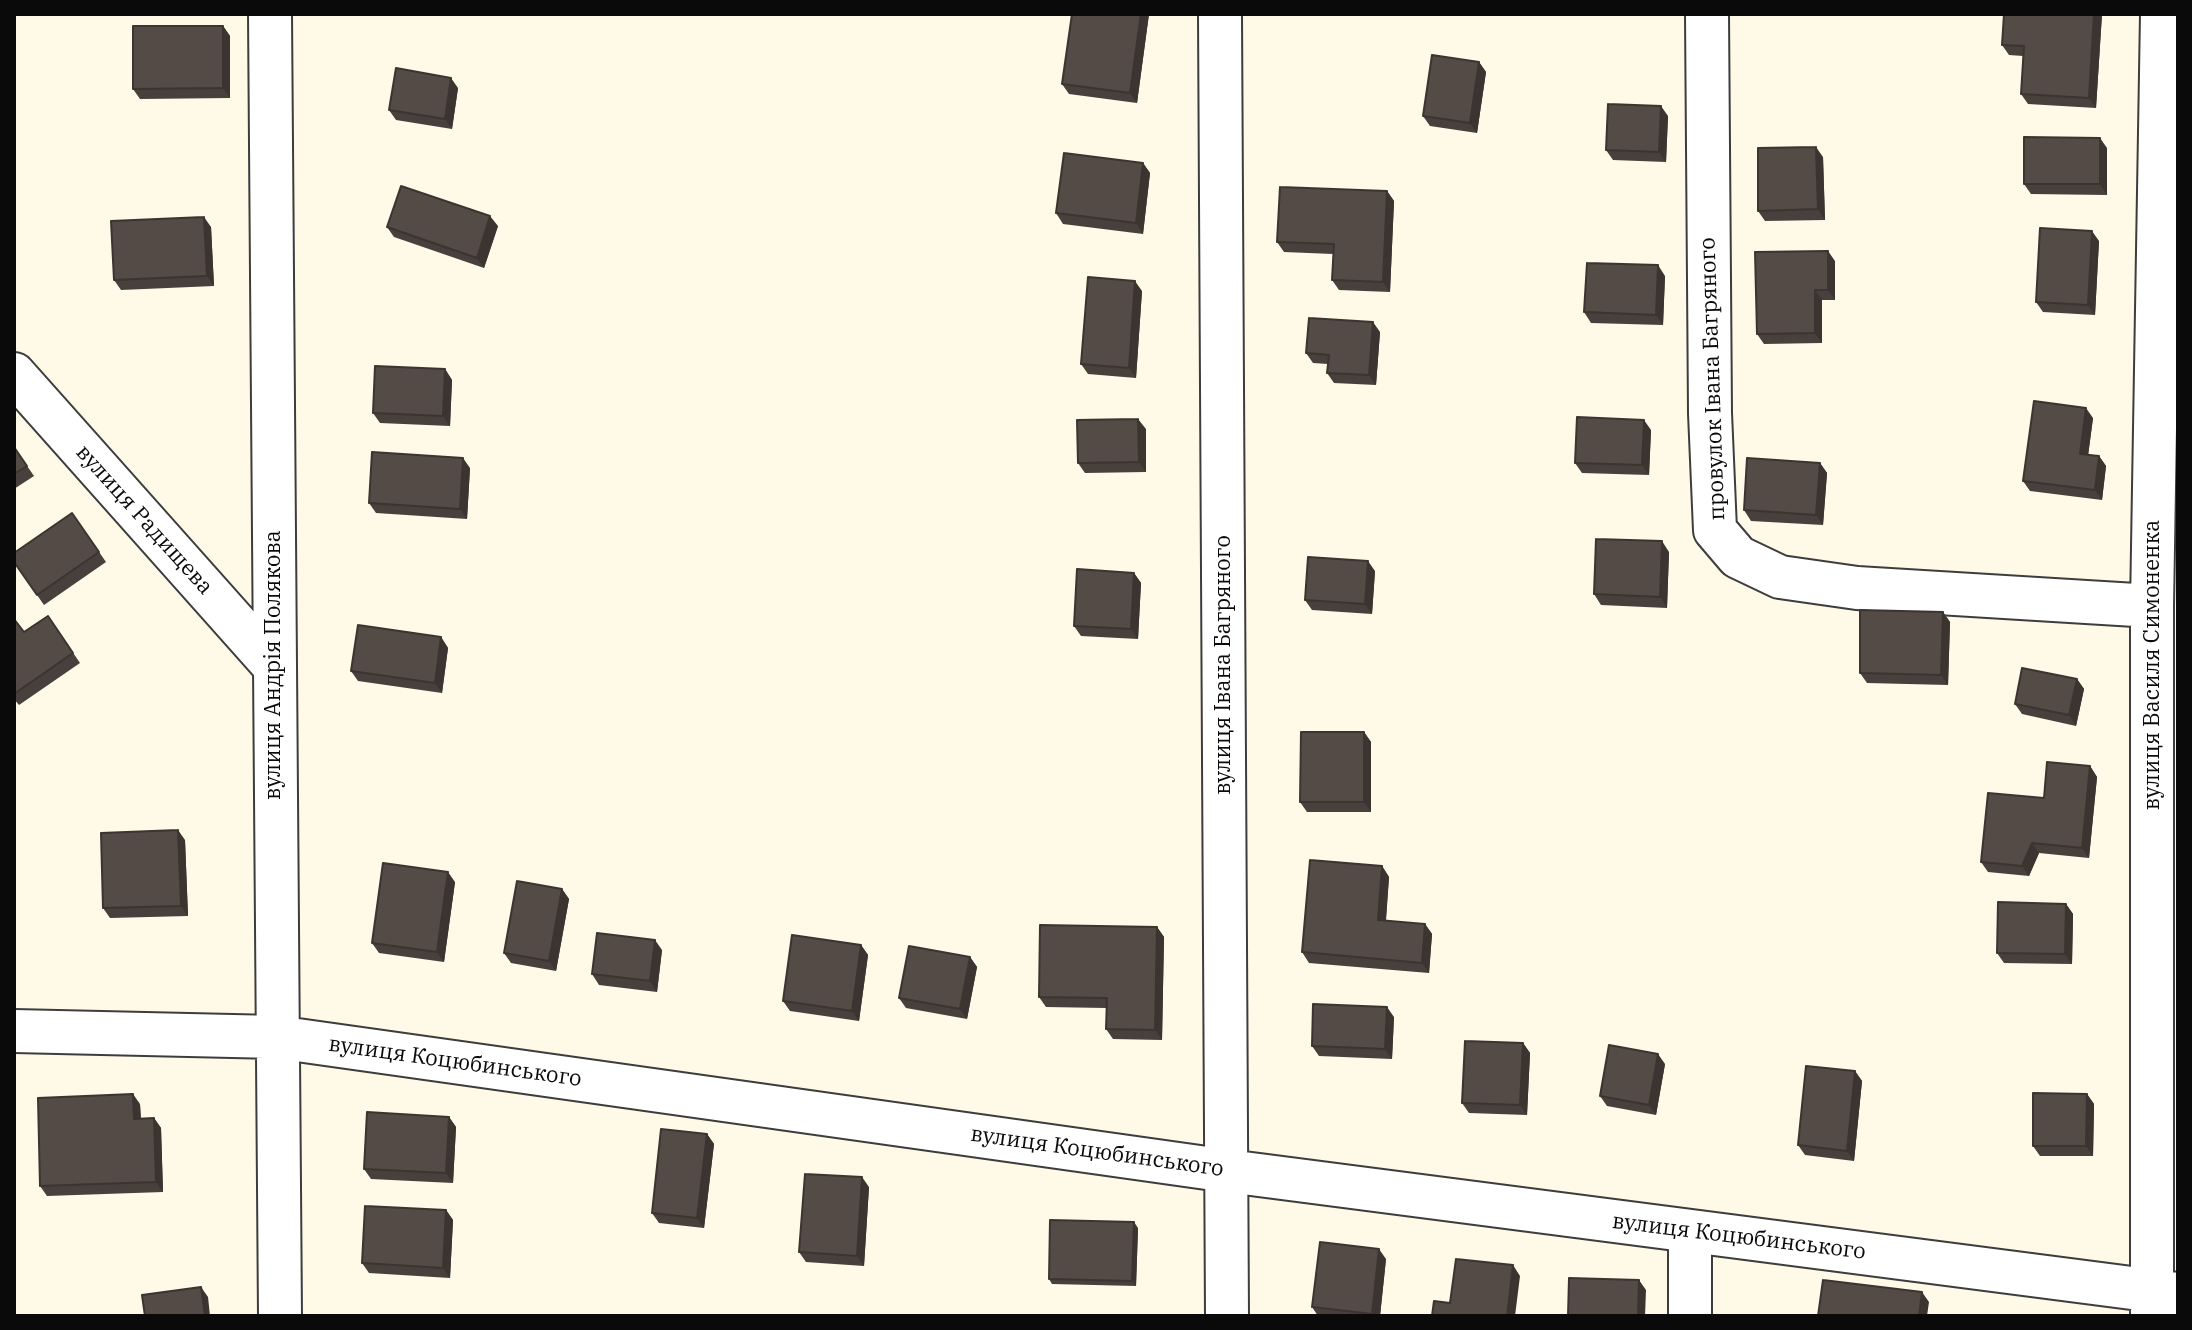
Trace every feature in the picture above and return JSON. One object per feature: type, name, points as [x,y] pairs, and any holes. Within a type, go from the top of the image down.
[{"type":"street","name":"вулиця Андрія Полякова","points":[[270,14],[280,1316]]},
{"type":"street","name":"вулиця Івана Багряного","points":[[1220,14],[1227,1316]]},
{"type":"street","name":"провулок Івана Багряного","points":[[1707,14],[1710,413],[1715,530],[1738,557],[1780,577],[1857,588],[2152,606]]},
{"type":"street","name":"вулиця Василя Симоненка","points":[[2160,1300],[2152,606],[2162,14]]},
{"type":"street","name":"вулиця Радищева","points":[[14,374],[274,666]]},
{"type":"street","name":"вулиця Коцюбинського","points":[[14,1031],[276,1037],[1228,1171],[1690,1231],[2160,1300]]},
{"type":"street","points":[[1690,1231],[1690,1316]]},
{"type":"building","points":[[1072,14],[1141,14],[1130,93],[1062,84]]},
{"type":"building","points":[[2004,14],[2094,14],[2089,98],[2021,94],[2024,46],[2002,45]]},
{"type":"building","points":[[133,26],[223,26],[223,88],[133,89]]},
{"type":"building","points":[[1432,55],[1479,62],[1470,123],[1423,116]]},
{"type":"building","points":[[396,68],[451,78],[445,119],[389,110]]},
{"type":"building","points":[[1608,104],[1661,106],[1659,152],[1606,150]]},
{"type":"building","points":[[2024,137],[2100,138],[2100,184],[2024,184]]},
{"type":"building","points":[[1816,147],[1818,209],[1758,211],[1758,148]]},
{"type":"building","points":[[1064,153],[1143,163],[1136,223],[1056,213]]},
{"type":"building","points":[[401,186],[490,216],[477,258],[387,227]]},
{"type":"building","points":[[1280,187],[1387,191],[1383,282],[1332,280],[1334,244],[1277,242]]},
{"type":"building","points":[[204,217],[207,276],[114,280],[111,221]]},
{"type":"building","points":[[2040,228],[2092,231],[2088,305],[2036,302]]},
{"type":"building","points":[[1828,251],[1828,290],[1815,290],[1815,333],[1757,334],[1755,252]]},
{"type":"building","points":[[1587,263],[1658,265],[1656,315],[1584,312]]},
{"type":"building","points":[[1088,277],[1135,281],[1129,368],[1081,364]]},
{"type":"building","points":[[1309,318],[1373,322],[1369,375],[1327,373],[1329,355],[1306,353]]},
{"type":"building","points":[[375,366],[445,369],[443,416],[373,413]]},
{"type":"building","points":[[2034,401],[2086,408],[2080,454],[2099,456],[2095,490],[2023,481]]},
{"type":"building","points":[[1577,417],[1644,420],[1642,465],[1575,463]]},
{"type":"building","points":[[1138,419],[1139,462],[1078,463],[1077,420]]},
{"type":"building","points":[[14,447],[27,466],[14,474]]},
{"type":"building","points":[[372,452],[463,458],[460,509],[369,503]]},
{"type":"building","points":[[1747,458],[1820,463],[1816,515],[1744,510]]},
{"type":"building","points":[[72,513],[99,552],[37,595],[14,562],[14,553]]},
{"type":"building","points":[[1596,539],[1662,541],[1660,597],[1594,594]]},
{"type":"building","points":[[1308,557],[1368,561],[1365,604],[1305,600]]},
{"type":"building","points":[[1077,569],[1134,573],[1131,629],[1074,626]]},
{"type":"building","points":[[1860,610],[1943,612],[1941,675],[1860,673]]},
{"type":"building","points":[[48,616],[73,653],[14,694],[14,619],[24,632]]},
{"type":"building","points":[[358,625],[441,637],[435,683],[351,671]]},
{"type":"building","points":[[2022,668],[2077,679],[2069,715],[2015,704]]},
{"type":"building","points":[[1301,732],[1364,732],[1364,802],[1300,802]]},
{"type":"building","points":[[2047,762],[2090,766],[2082,848],[2032,843],[2022,866],[1981,862],[1988,793],[2044,798]]},
{"type":"building","points":[[178,830],[181,906],[103,908],[101,833]]},
{"type":"building","points":[[1310,860],[1382,866],[1378,920],[1425,924],[1422,963],[1302,952]]},
{"type":"building","points":[[383,863],[448,872],[437,952],[372,943]]},
{"type":"building","points":[[517,881],[562,889],[549,961],[504,953]]},
{"type":"building","points":[[1998,902],[2066,904],[2065,954],[1997,953]]},
{"type":"building","points":[[1040,925],[1157,927],[1155,1030],[1106,1029],[1107,998],[1039,997]]},
{"type":"building","points":[[597,933],[655,940],[650,981],[592,974]]},
{"type":"building","points":[[792,935],[861,945],[852,1011],[783,1001]]},
{"type":"building","points":[[909,946],[970,957],[960,1009],[899,998]]},
{"type":"building","points":[[1313,1004],[1387,1007],[1385,1049],[1312,1046]]},
{"type":"building","points":[[1465,1041],[1523,1043],[1520,1105],[1462,1103]]},
{"type":"building","points":[[1609,1045],[1658,1054],[1649,1105],[1600,1096]]},
{"type":"building","points":[[1806,1066],[1855,1071],[1847,1151],[1798,1145]]},
{"type":"building","points":[[2033,1093],[2087,1094],[2086,1146],[2033,1146]]},
{"type":"building","points":[[133,1094],[134,1119],[154,1118],[156,1182],[40,1186],[38,1098]]},
{"type":"building","points":[[367,1112],[449,1117],[446,1173],[364,1169]]},
{"type":"building","points":[[661,1129],[707,1134],[697,1218],[652,1213]]},
{"type":"building","points":[[805,1174],[862,1177],[857,1256],[799,1252]]},
{"type":"building","points":[[365,1206],[446,1210],[443,1268],[362,1263]]},
{"type":"building","points":[[1050,1220],[1134,1222],[1132,1281],[1049,1279]]},
{"type":"building","points":[[1320,1242],[1379,1249],[1372,1314],[1312,1307]]},
{"type":"building","points":[[1456,1259],[1513,1265],[1507,1316],[1432,1316],[1434,1301],[1450,1303]]},
{"type":"building","points":[[1569,1278],[1639,1280],[1638,1316],[1568,1316]]},
{"type":"building","points":[[1823,1280],[1922,1292],[1919,1316],[1818,1316]]},
{"type":"building","points":[[201,1287],[205,1316],[145,1316],[142,1295]]}]
